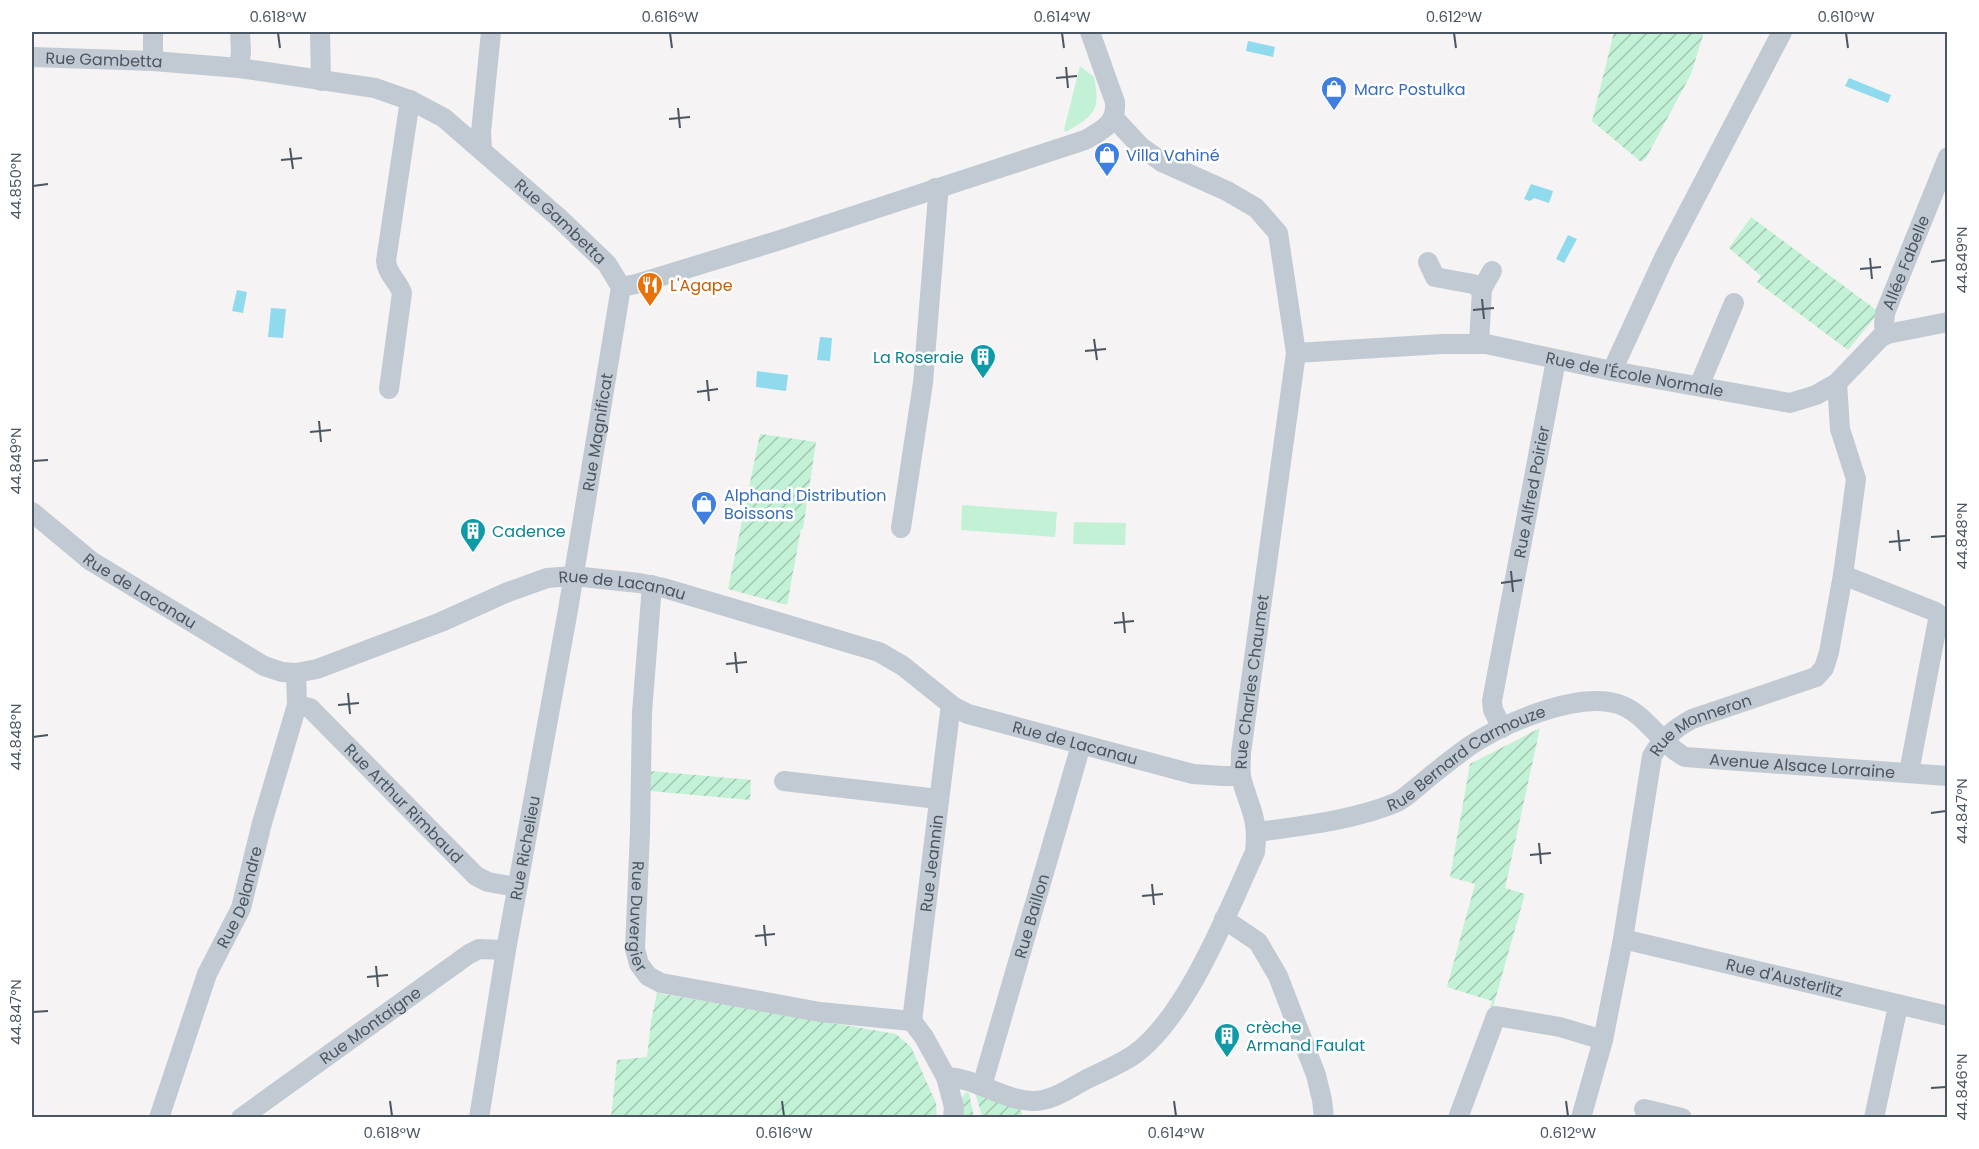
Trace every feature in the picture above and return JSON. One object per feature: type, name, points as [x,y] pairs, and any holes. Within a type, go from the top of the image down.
[{"type":"street","points":[[153,32],[153,61]]},
{"type":"street","points":[[239,68],[240,32]]},
{"type":"street","points":[[320,32],[321,81]]},
{"type":"street","points":[[482,150],[481,132],[491,32]]},
{"type":"street","points":[[621,287],[642,283],[777,241],[1085,140],[1101,131],[1114,118],[1115,102],[1090,32]]},
{"type":"street","points":[[1098,53],[1105,32]]},
{"type":"street","points":[[1611,371],[1664,258],[1782,32]]},
{"type":"street","name":"Rue Gambetta","points":[[32,57],[153,61],[239,68],[375,88],[410,100],[444,118],[482,150],[597,252],[608,264],[621,287]]},
{"type":"street","points":[[389,390],[402,293],[387,269],[386,261],[410,100]]},
{"type":"street","name":"Rue Charles Chaumet","points":[[946,1077],[957,1077],[1015,1100],[1035,1101],[1054,1097],[1136,1053],[1166,1023],[1193,982],[1255,852],[1257,832],[1252,807],[1241,776],[1241,753],[1296,352],[1278,233],[1256,208],[1227,191],[1162,162],[1141,147],[1114,118]]},
{"type":"street","name":"Allée Fabelle","points":[[1887,334],[1884,326],[1885,313],[1947,157]]},
{"type":"street","points":[[901,528],[922,383],[938,196],[935,188]]},
{"type":"street","points":[[1428,262],[1436,277],[1473,284],[1482,289]]},
{"type":"street","points":[[1479,344],[1482,289],[1492,271]]},
{"type":"street","name":"Rue Magnificat","points":[[573,576],[621,287]]},
{"type":"street","points":[[1699,386],[1734,303]]},
{"type":"street","points":[[1887,334],[1947,322]]},
{"type":"street","name":"Rue de l'École Normale","points":[[1296,352],[1479,344],[1611,371],[1790,403],[1816,396],[1837,383],[1880,338],[1887,334]]},
{"type":"street","name":"Rue Alfred Poirier","points":[[1502,728],[1493,710],[1492,701],[1556,360]]},
{"type":"street","name":"Rue Monneron","points":[[1581,1118],[1603,1040],[1623,939],[1652,756],[1663,740],[1692,719],[1816,677],[1824,668],[1844,575],[1856,479],[1840,429],[1837,383]]},
{"type":"street","name":"Rue de Lacanau","points":[[32,512],[92,561],[264,666],[282,672],[317,669],[441,622],[538,581],[573,576],[652,585],[879,652],[903,666],[954,707],[969,714],[1193,774],[1241,776]]},
{"type":"street","points":[[1844,575],[1939,615],[1909,772]]},
{"type":"street","name":"Rue Richelieu","points":[[479,1118],[506,950],[573,576]]},
{"type":"street","name":"Rue Duvergier","points":[[652,585],[642,712],[635,949],[639,964],[648,976],[661,983],[820,1012],[912,1021]]},
{"type":"street","name":"Rue Delandre","points":[[159,1118],[207,974],[241,908],[262,823],[297,705],[296,672]]},
{"type":"street","name":"Rue Bernard Carmouze","points":[[1257,832],[1366,813],[1398,802],[1469,747],[1527,716],[1557,708],[1589,701],[1604,701],[1619,705],[1631,711],[1663,740]]},
{"type":"street","name":"Rue Arthur Rimbaud","points":[[297,705],[310,708],[476,876],[488,882],[517,887]]},
{"type":"street","name":"Rue Jeannin","points":[[912,1021],[938,798],[950,712],[954,707]]},
{"type":"street","name":"Avenue Alsace Lorraine","points":[[1663,740],[1685,758],[1697,760],[1947,776]]},
{"type":"street","name":"Rue Baillon","points":[[982,1086],[1082,745]]},
{"type":"street","points":[[784,781],[938,798]]},
{"type":"street","points":[[1224,919],[1258,942],[1278,976],[1316,1075],[1324,1118]]},
{"type":"street","name":"Rue d'Austerlitz","points":[[1623,939],[1947,1016]]},
{"type":"street","name":"Rue Montaigne","points":[[241,1118],[469,954],[479,949],[506,950]]},
{"type":"street","points":[[1874,1118],[1898,1006]]},
{"type":"street","points":[[1458,1118],[1496,1016],[1560,1027],[1603,1040]]},
{"type":"street","points":[[912,1021],[924,1037],[946,1077],[954,1107],[953,1118]]},
{"type":"street","points":[[1644,1109],[1682,1118]]},
{"type":"green space","points":[[1614,32],[1704,32],[1691,74],[1646,158],[1641,162],[1592,121]]},
{"type":"green space","points":[[1080,66],[1094,77],[1096,105],[1089,116],[1066,132],[1064,130]]},
{"type":"green space","points":[[1751,217],[1879,312],[1848,350],[1757,282],[1761,276],[1729,248]]},
{"type":"green space","points":[[760,434],[816,442],[803,529],[801,529],[787,605],[728,589]]},
{"type":"green space","points":[[962,505],[1057,512],[1055,537],[961,530]]},
{"type":"green space","points":[[1074,522],[1126,523],[1125,545],[1073,544]]},
{"type":"green space","points":[[1540,728],[1505,888],[1525,894],[1493,1007],[1490,1007],[1492,1001],[1447,987],[1475,884],[1450,877],[1470,764]]},
{"type":"green space","points":[[651,771],[751,780],[750,800],[650,791]]},
{"type":"green space","points":[[657,993],[896,1034],[911,1047],[936,1103],[937,1118],[611,1118],[617,1060],[647,1057]]},
{"type":"green space","points":[[966,1092],[969,1093],[974,1117],[961,1118],[962,1098]]},
{"type":"green space","points":[[975,1092],[1019,1107],[1022,1117],[982,1117]]},
{"type":"water","points":[[1248,41],[1275,47],[1273,57],[1246,51]]},
{"type":"water","points":[[1849,78],[1891,95],[1888,103],[1845,86]]},
{"type":"water","points":[[1531,184],[1553,191],[1549,203],[1534,198],[1530,201],[1524,199]]},
{"type":"water","points":[[1568,235],[1577,239],[1564,263],[1556,259]]},
{"type":"water","points":[[237,290],[247,292],[243,313],[232,311]]},
{"type":"water","points":[[271,308],[286,309],[283,338],[268,337]]},
{"type":"water","points":[[820,337],[832,338],[830,361],[817,360]]},
{"type":"water","points":[[757,371],[788,375],[786,391],[756,387]]},
{"type":"place","name":"Marc Postulka","points":[[1334,112]]},
{"type":"place","name":"Villa Vahiné","points":[[1107,178]]},
{"type":"place","name":"L'Agape","points":[[650,308]]},
{"type":"place","name":"La Roseraie","points":[[983,380]]},
{"type":"place","name":"Alphand Distribution Boissons","points":[[704,527]]},
{"type":"place","name":"Cadence","points":[[473,554]]},
{"type":"place","name":"crèche Armand Faulat","points":[[1227,1059]]}]
